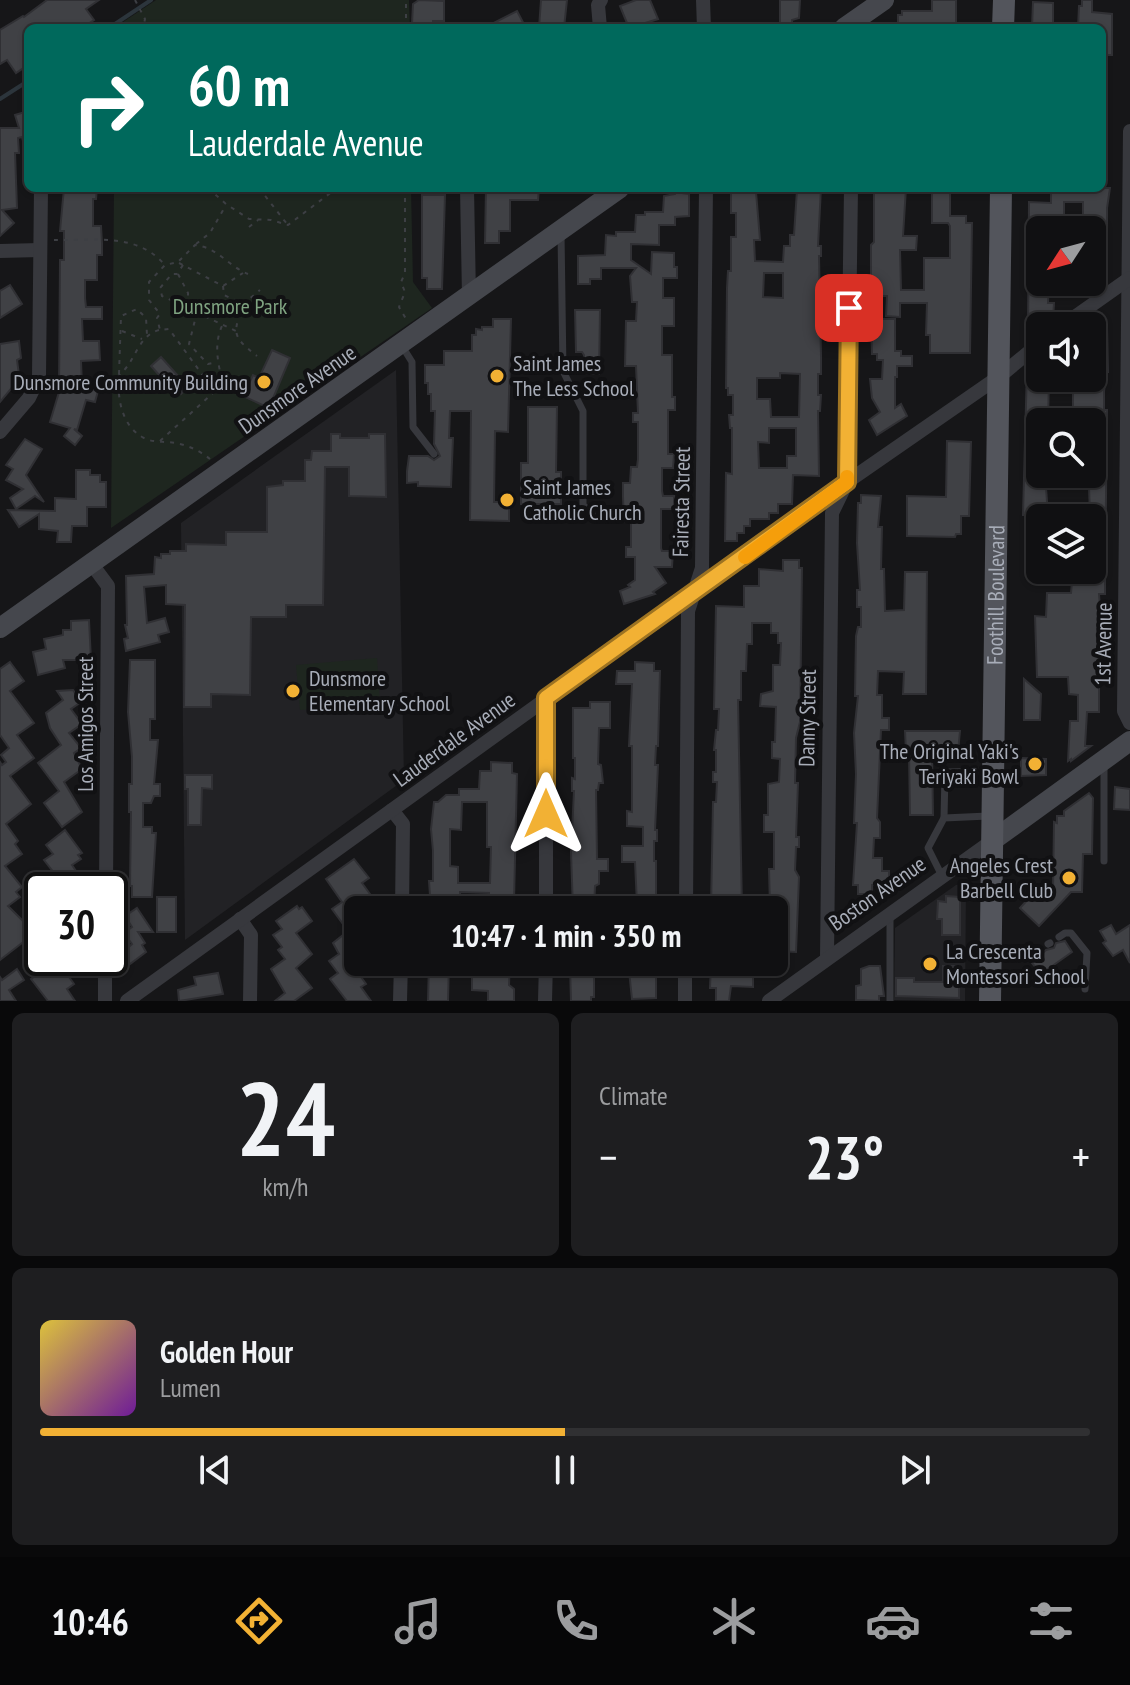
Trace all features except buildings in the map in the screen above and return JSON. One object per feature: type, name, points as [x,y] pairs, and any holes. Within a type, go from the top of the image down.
[{"type":"main road","points":[[1003,24],[1004,0]]},
{"type":"main road","name":"Foothill Boulevard","points":[[990,1001],[1001,192]]},
{"type":"street","points":[[600,24],[598,5],[601,0]]},
{"type":"street","points":[[703,0],[704,24]]},
{"type":"street","points":[[850,24],[884,0]]},
{"type":"street","name":"1st Avenue","points":[[1130,131],[1124,711],[1130,723]]},
{"type":"street","points":[[0,432],[29,398],[39,377],[41,192]]},
{"type":"street","points":[[467,192],[469,297]]},
{"type":"street","name":"Dunsmore Avenue","points":[[0,628],[615,192]]},
{"type":"street","name":"Fairesta Street","points":[[686,896],[687,613],[702,568],[706,192]]},
{"type":"street","points":[[847,482],[851,192]]},
{"type":"street","points":[[0,251],[40,245]]},
{"type":"street","points":[[1082,312],[1129,278]]},
{"type":"street","name":"Lauderdale Avenue","points":[[127,1001],[1026,355]]},
{"type":"street","name":"Danny Street","points":[[827,957],[832,513],[847,482]]},
{"type":"street","name":"Los Amigos Street","points":[[91,563],[108,586],[106,872]]},
{"type":"street","points":[[546,698],[546,896]]},
{"type":"street","name":"Boston Avenue","points":[[772,1000],[827,957],[1130,741]]},
{"type":"street","points":[[392,810],[403,824],[402,896]]},
{"type":"street","points":[[240,919],[251,935],[250,1001]]},
{"type":"street","points":[[105,976],[105,1001]]},
{"type":"street","points":[[400,1001],[401,976]]},
{"type":"street","points":[[545,1001],[546,976]]},
{"type":"street","points":[[685,976],[685,1001]]},
{"type":"lane","points":[[561,231],[563,371],[583,411],[583,505],[592,514]]},
{"type":"lane","points":[[409,338],[413,427],[434,454]]},
{"type":"lane","points":[[1104,760],[1104,861]]},
{"type":"lane","points":[[942,876],[928,848],[944,818],[945,774],[993,771]]},
{"type":"lane","points":[[944,818],[991,816]]},
{"type":"lane","points":[[890,913],[890,1001]]},
{"type":"lane","points":[[1059,937],[1071,933],[1087,953],[1085,989]]},
{"type":"lane","points":[[1019,959],[1027,959],[1040,950]]},
{"type":"path","points":[[406,0],[406,24]]},
{"type":"path","points":[[136,2],[144,24]]},
{"type":"path","points":[[212,192],[249,219],[288,225]]},
{"type":"path","points":[[262,192],[288,225]]},
{"type":"path","points":[[288,225],[332,192]]},
{"type":"path","points":[[405,192],[405,273],[401,282],[405,292],[399,307],[409,338]]},
{"type":"path","points":[[160,330],[157,318],[160,314],[151,305],[147,286],[165,265],[178,262],[210,233],[226,204]]},
{"type":"path","points":[[249,227],[259,220]]},
{"type":"path","points":[[40,245],[130,242],[152,251],[165,265]]},
{"type":"path","points":[[195,245],[210,248],[246,273],[223,286]]},
{"type":"path","points":[[178,262],[223,286]]},
{"type":"path","points":[[183,265],[177,274],[172,274],[164,282],[160,288],[162,296],[236,331]]},
{"type":"path","points":[[177,274],[188,293],[188,307]]},
{"type":"path","points":[[223,286],[224,295],[243,304]]},
{"type":"path","points":[[257,356],[240,341],[235,323],[243,304],[260,290]]},
{"type":"path","points":[[147,335],[146,318],[137,309],[121,316],[119,396],[125,417],[144,438],[178,443],[194,449],[208,457],[219,471]]},
{"type":"path","points":[[197,311],[189,344],[208,364],[218,362]]},
{"type":"path","points":[[159,442],[223,384],[218,343],[223,324]]},
{"type":"path","points":[[119,375],[132,362],[147,335],[169,329],[204,377]]},
{"type":"path","points":[[120,330],[143,340]]},
{"type":"shaded area","name":"Dunsmore Elementary School","points":[[396,370],[404,780],[185,940],[181,523]]},
{"type":"shaded area","name":"La Crescenta Montessori School","points":[[961,884],[966,887],[965,1001],[894,1000],[895,928]]},
{"type":"green space","points":[[156,0],[409,0],[410,24],[120,24]]},
{"type":"green space","name":"Dunsmore Park","points":[[114,192],[411,192],[413,282],[432,308],[111,528]]},
{"type":"green space","points":[[377,658],[380,703],[300,710],[296,665]]},
{"type":"waterway","points":[[115,24],[151,0]]},
{"type":"waterway","points":[[0,99],[24,84]]},
{"type":"slow traffic","points":[[745,557],[847,482],[847,477]]},
{"type":"place","name":"Saint James The Less School","points":[[497,376]]},
{"type":"place","name":"Dunsmore Community Building","points":[[264,382]]},
{"type":"place","name":"Saint James Catholic Church","points":[[507,500]]},
{"type":"place","name":"Dunsmore Elementary School","points":[[293,691]]},
{"type":"place","name":"The Original Yaki's Teriyaki Bowl","points":[[1035,764]]},
{"type":"place","name":"Angeles Crest Barbell Club","points":[[1069,878]]},
{"type":"place","name":"La Crescenta Montessori School","points":[[930,964]]},
{"type":"route","points":[[546,814],[546,698],[847,482],[849,308]]}]
